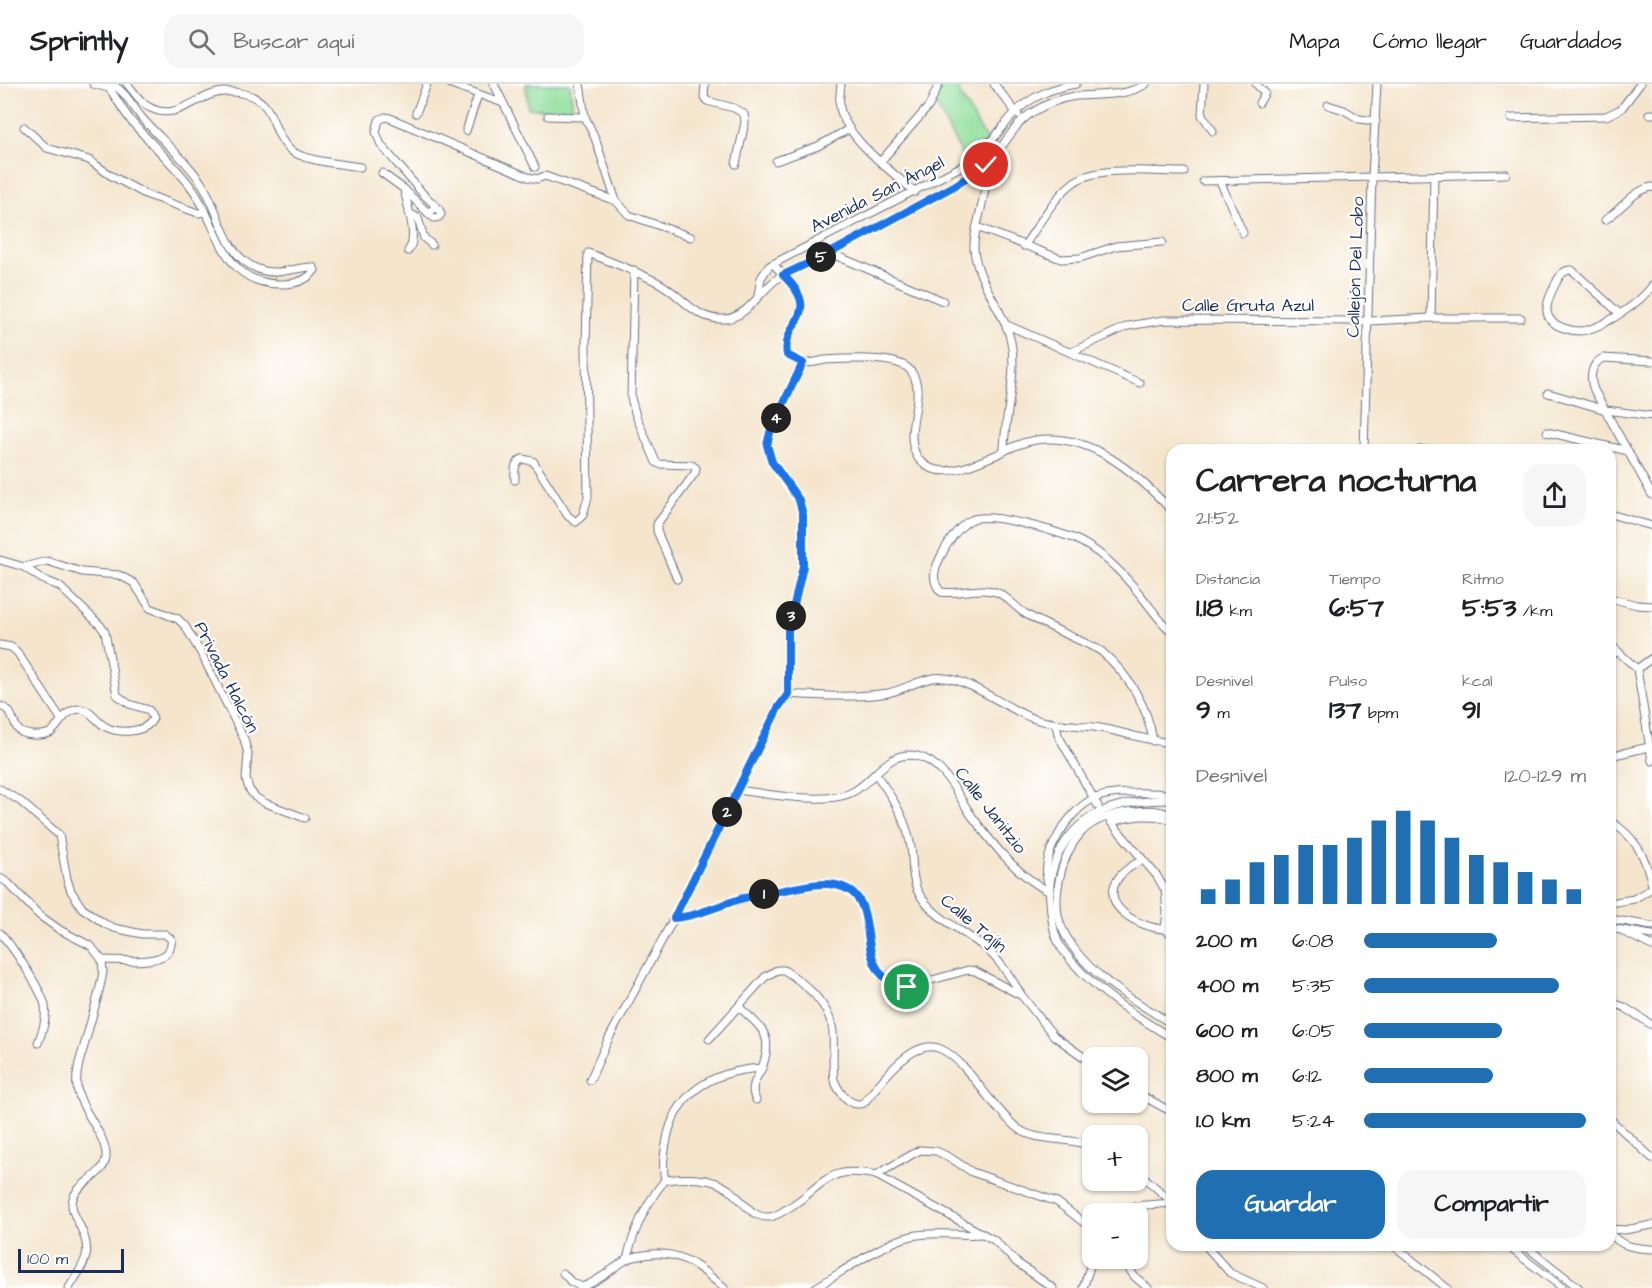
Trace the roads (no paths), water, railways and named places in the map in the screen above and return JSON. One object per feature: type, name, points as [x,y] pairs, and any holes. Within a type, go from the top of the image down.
[{"type":"street","points":[[93,84],[110,85],[121,90],[142,118],[196,177],[210,198],[232,247],[242,260],[256,268],[271,272],[289,272],[309,267],[314,268],[314,271],[302,280],[290,284],[267,283],[246,276],[238,270],[225,252],[191,187],[133,123],[110,85]]},
{"type":"street","points":[[127,84],[143,103],[160,112],[177,111],[215,93],[230,92],[250,95],[266,106],[283,141],[292,151],[304,156],[360,167]]},
{"type":"street","points":[[416,113],[427,84]]},
{"type":"street","points":[[450,84],[503,103]]},
{"type":"street","points":[[494,84],[535,167]]},
{"type":"street","points":[[580,84],[585,117],[595,138],[616,201],[629,215],[691,237]]},
{"type":"street","points":[[705,84],[704,93],[707,101],[734,108],[744,114],[745,122],[736,164]]},
{"type":"street","points":[[841,84],[840,108],[849,129],[915,192]]},
{"type":"street","points":[[881,161],[929,106],[939,84]]},
{"type":"street","points":[[994,84],[1023,119]]},
{"type":"street","name":"Avenida San Ángel","points":[[758,295],[761,278],[772,264],[970,162],[985,149],[1015,112],[1046,92],[1076,84]]},
{"type":"street","name":"Avenida San Ángel","points":[[515,480],[517,462],[522,459],[533,461],[568,516],[576,522],[583,515],[588,496],[589,475],[586,348],[588,253],[634,270],[668,288],[698,314],[725,319],[740,314],[758,295],[783,275],[830,253],[954,186],[986,165],[1023,119],[1055,101],[1075,96],[1132,91],[1146,84]]},
{"type":"street","points":[[1204,84],[1202,115],[1213,131]]},
{"type":"street","points":[[1256,84],[1265,93],[1259,103]]},
{"type":"street","name":"Callejón Del Lobo","points":[[1364,444],[1377,84]]},
{"type":"street","points":[[1511,118],[1605,116],[1621,109],[1640,84]]},
{"type":"street","points":[[466,131],[478,94]]},
{"type":"street","points":[[1328,105],[1344,110],[1359,119],[1376,121]]},
{"type":"street","points":[[548,116],[585,117]]},
{"type":"street","points":[[382,173],[404,189],[430,215],[432,208],[436,208],[381,145],[376,132],[379,120],[385,117],[528,177],[537,179],[544,176],[616,201]]},
{"type":"street","points":[[24,128],[47,148],[88,160],[145,194],[198,213],[206,212]]},
{"type":"street","points":[[776,161],[818,146],[849,129]]},
{"type":"street","points":[[985,149],[983,202],[974,246],[978,271],[1007,325],[1013,354],[1004,451]]},
{"type":"street","points":[[1024,246],[1065,190],[1082,178],[1104,172],[1184,172]]},
{"type":"street","points":[[1203,181],[1506,174]]},
{"type":"street","points":[[1431,318],[1434,176]]},
{"type":"street","points":[[1220,181],[1243,233]]},
{"type":"street","points":[[1605,220],[1617,213],[1640,190],[1652,187]]},
{"type":"street","points":[[404,189],[412,236],[411,247],[408,251]]},
{"type":"street","points":[[409,213],[418,218],[424,238],[432,245]]},
{"type":"street","points":[[977,228],[1052,257],[1070,259],[1116,246],[1162,242]]},
{"type":"street","points":[[830,253],[943,301]]},
{"type":"street","points":[[772,264],[792,284],[802,304],[799,317],[786,346],[787,355],[803,363],[863,359],[896,362],[907,367],[914,378],[916,389],[911,428],[912,443],[921,461],[934,470],[946,471],[958,468],[1016,445],[1036,440],[1060,439],[1077,442],[1114,460],[1166,505]]},
{"type":"street","points":[[1620,314],[1572,270],[1568,269],[1557,281],[1547,308],[1551,322],[1577,332],[1584,331],[1620,314],[1640,300],[1652,286]]},
{"type":"street","points":[[634,270],[631,398],[636,416],[656,462],[692,465],[696,468],[695,473],[657,524],[657,531],[677,579]]},
{"type":"street","name":"Calle Gruta Azul","points":[[1071,352],[1128,327],[1164,320],[1369,321],[1521,318]]},
{"type":"street","points":[[1007,325],[1140,383]]},
{"type":"street","points":[[1652,361],[1607,358],[1596,362],[1592,371],[1592,385],[1652,495]]},
{"type":"street","points":[[590,1080],[608,1040],[674,918],[778,708],[788,694],[788,631],[803,566],[803,515],[799,500],[772,462],[767,445],[771,429],[803,363]]},
{"type":"street","points":[[1548,393],[1606,410],[1652,416]]},
{"type":"street","points":[[1547,432],[1598,444]]},
{"type":"street","points":[[1616,448],[1628,451]]},
{"type":"street","points":[[1616,516],[1652,526]]},
{"type":"street","points":[[1153,741],[1147,715],[1134,688],[1112,660],[1101,651],[1024,614],[996,592],[941,592],[934,583],[933,577],[936,567],[962,525],[972,518],[1006,520],[1074,539],[1103,557],[1124,576],[1166,627]]},
{"type":"street","points":[[0,560],[24,567],[34,575],[66,591],[83,611],[100,625],[105,632],[117,695],[129,704],[148,710],[153,718],[147,726],[116,730],[103,726],[85,710],[70,711],[50,733],[27,734],[17,728],[14,715],[7,708],[0,706]]},
{"type":"street","name":"Privada Halcón","points":[[24,567],[47,561],[82,572],[119,575],[134,583],[150,609],[178,619],[185,626],[202,655],[244,738],[248,754],[246,779],[249,789],[255,797],[265,803],[305,818]]},
{"type":"street","points":[[1616,600],[1652,606]]},
{"type":"street","points":[[0,645],[11,647],[17,652],[61,719]]},
{"type":"street","points":[[1617,651],[1637,669],[1652,761]]},
{"type":"street","points":[[1637,669],[1652,658]]},
{"type":"street","points":[[788,694],[887,693],[902,690],[926,680],[947,678],[1032,718],[1056,724],[1104,728],[1166,742]]},
{"type":"street","points":[[1056,724],[1058,735],[1095,802]]},
{"type":"street","points":[[1616,755],[1649,747]]},
{"type":"street","name":"Calle Janitzio","points":[[738,790],[794,796],[842,796],[850,794],[888,762],[904,756],[916,756],[935,765],[975,820],[1028,879],[1049,890]]},
{"type":"street","name":"Calle Tajín","points":[[874,773],[887,789],[905,824],[911,844],[914,878],[918,891],[930,907],[946,921],[974,940],[996,959],[1054,1036],[1082,1056]]},
{"type":"street","points":[[0,789],[20,801],[59,835],[67,879],[71,891],[82,908],[114,928],[142,934],[165,934],[172,940],[167,954],[156,959],[102,960]]},
{"type":"street","points":[[1166,795],[1140,793],[1095,802],[1069,820],[1054,845],[1046,866],[1052,921],[1061,947],[1098,987],[1166,1034]]},
{"type":"street","points":[[1049,890],[1055,862],[1066,838],[1083,821],[1117,806],[1166,801]]},
{"type":"street","points":[[1166,814],[1157,811],[1133,811],[1105,818],[1088,827],[1075,840],[1067,854],[1060,873],[1058,888],[1059,916],[1062,927],[1080,957],[1110,983],[1166,1020]]},
{"type":"street","points":[[1166,819],[1150,815],[1111,821],[1157,876],[1165,890],[1166,901]]},
{"type":"street","points":[[1616,826],[1633,839],[1643,856],[1652,886],[1634,899],[1616,902]]},
{"type":"street","points":[[1142,860],[1119,877],[1114,897],[1121,910],[1129,918],[1145,926],[1165,929],[1166,920]]},
{"type":"street","points":[[0,878],[9,883],[39,915],[60,930],[91,946],[102,960],[103,972],[82,1051],[77,1086],[81,1101],[104,1146],[106,1155],[102,1168],[77,1191],[72,1202],[72,1208],[87,1239],[88,1251],[86,1259],[69,1288]]},
{"type":"street","points":[[674,918],[690,916],[769,893],[805,886],[834,884],[846,888],[862,902],[871,958],[876,968],[898,987],[907,987],[968,970],[975,971],[1022,996]]},
{"type":"street","points":[[1616,920],[1652,926]]},
{"type":"street","points":[[1616,929],[1652,934]]},
{"type":"street","points":[[1619,929],[1652,946]]},
{"type":"street","points":[[0,933],[44,1001],[45,1014],[38,1043]]},
{"type":"street","points":[[709,1039],[765,977],[777,970],[784,970],[819,1001],[827,1012],[832,1031],[834,1080],[850,1102],[856,1105],[864,1103],[900,1062],[922,1048],[933,1046],[943,1050],[962,1066],[1009,1120],[1024,1132],[1046,1138],[1082,1141]]},
{"type":"street","points":[[1616,1004],[1652,1025]]},
{"type":"street","points":[[1137,1016],[1145,1006]]},
{"type":"street","points":[[739,1007],[758,1026],[768,1041],[769,1047],[753,1087],[752,1093],[756,1100]]},
{"type":"street","points":[[1147,1023],[1155,1014]]},
{"type":"street","points":[[665,1180],[664,1160],[671,1124],[677,1109],[688,1095],[726,1074],[762,1068]]},
{"type":"street","points":[[1148,1099],[1166,1109]]},
{"type":"street","points":[[1616,1125],[1652,1158]]},
{"type":"street","points":[[876,1175],[920,1150],[936,1151],[972,1172],[1056,1202],[1082,1222]]},
{"type":"street","points":[[627,1259],[632,1237],[652,1195],[665,1180],[687,1178],[719,1184],[728,1188],[757,1214],[770,1217],[796,1203],[826,1179],[838,1173],[857,1171],[876,1175],[994,1240],[1016,1262],[1053,1288]]},
{"type":"street","points":[[1148,1181],[1166,1198]]},
{"type":"street","points":[[1148,1205],[1166,1203]]},
{"type":"street","points":[[1616,1229],[1625,1230],[1652,1225]]},
{"type":"street","points":[[815,1288],[879,1250],[910,1236],[983,1234]]},
{"type":"street","points":[[1616,1241],[1624,1245],[1652,1249]]},
{"type":"street","points":[[1210,1251],[1230,1273],[1263,1288]]},
{"type":"street","points":[[1401,1251],[1447,1288]]},
{"type":"street","points":[[1514,1251],[1563,1288]]},
{"type":"street","points":[[1532,1251],[1579,1288]]},
{"type":"street","points":[[563,1273],[571,1282],[582,1287],[595,1283],[627,1259],[654,1253],[681,1257],[698,1266],[724,1288]]},
{"type":"street","points":[[1083,1288],[1089,1269]]},
{"type":"street","points":[[1129,1269],[1148,1288]]}]
